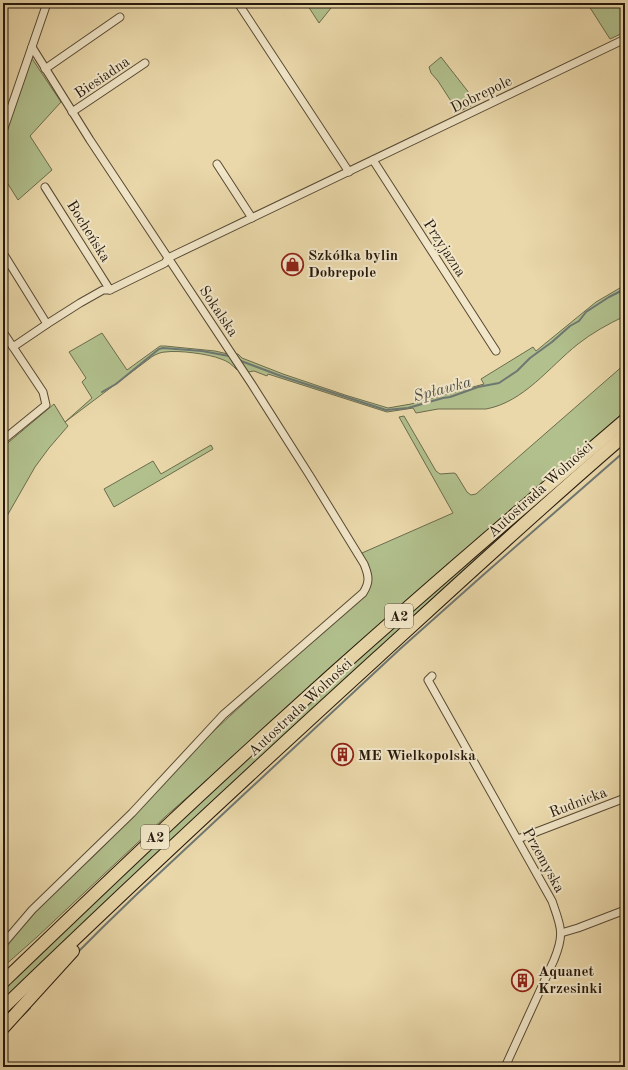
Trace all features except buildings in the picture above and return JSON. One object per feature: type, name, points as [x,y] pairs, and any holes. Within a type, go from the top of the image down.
[{"type":"highway","name":"Autostrada Wolności","points":[[3,982],[198,797],[319,686],[625,420]]},
{"type":"highway","name":"Autostrada Wolności","points":[[3,1008],[250,774],[478,566],[625,435]]},
{"type":"highway","points":[[3,1028],[126,890]]},
{"type":"highway","points":[[3,973],[17,961],[43,944]]},
{"type":"street","points":[[3,131],[47,3]]},
{"type":"street","points":[[238,3],[349,172]]},
{"type":"street","points":[[45,69],[120,17]]},
{"type":"street","name":"Dobrepole","points":[[168,258],[625,40]]},
{"type":"street","name":"Sokalska","points":[[3,944],[32,910],[132,813],[223,715],[363,593],[367,587],[368,581],[368,573],[362,561],[310,476],[233,356],[105,164],[32,48]]},
{"type":"street","name":"Biesiadna","points":[[72,112],[145,63]]},
{"type":"street","name":"Przyjazna","points":[[373,160],[496,351]]},
{"type":"street","points":[[217,164],[252,218]]},
{"type":"street","name":"Bocheńska","points":[[46,187],[110,290]]},
{"type":"street","points":[[3,253],[47,324]]},
{"type":"street","points":[[13,347],[80,303],[103,290],[110,290],[165,264],[168,258]]},
{"type":"street","points":[[3,332],[43,392],[46,405],[3,440]]},
{"type":"street","name":"Przemyska","points":[[432,676],[428,680],[552,901],[561,927],[560,946],[505,1067]]},
{"type":"street","name":"Rudnicka","points":[[518,839],[625,798]]},
{"type":"street","points":[[561,933],[625,910]]},
{"type":"green space","points":[[306,3],[335,3],[319,23]]},
{"type":"green space","points":[[587,3],[625,3],[625,32],[610,39]]},
{"type":"green space","points":[[31,57],[61,102],[30,136],[52,170],[18,200],[3,176],[3,138]]},
{"type":"green space","points":[[441,57],[477,103],[458,112],[438,81],[431,73],[429,67]]},
{"type":"green space","points":[[625,285],[625,316],[612,322],[583,340],[524,391],[500,405],[486,409],[438,409],[416,413],[413,408],[387,412],[268,374],[267,376],[254,371],[245,371],[236,354],[242,358],[283,374],[388,408],[411,404],[484,384],[481,379],[533,347],[536,351],[596,302]]},
{"type":"green space","points":[[102,333],[127,370],[160,346],[165,346],[215,351],[228,354],[237,370],[226,361],[216,357],[194,353],[160,353],[153,356],[65,422],[92,398],[82,382],[86,378],[69,352]]},
{"type":"green space","points":[[625,364],[625,411],[328,669],[3,967],[3,948],[42,905],[105,845],[205,739],[319,634],[366,593],[368,567],[362,553],[453,513],[399,417],[404,416],[436,471],[440,474],[456,474],[467,492],[471,495],[476,494]]},
{"type":"green space","points":[[54,404],[68,426],[35,467],[3,523],[3,447]]},
{"type":"green space","points":[[625,425],[625,430],[3,1001],[3,988],[111,884],[313,697]]},
{"type":"green space","points":[[211,445],[213,449],[114,507],[104,489],[153,461],[161,474]]},
{"type":"waterway","name":"Spławka","points":[[241,361],[281,376],[386,410],[408,408],[450,397],[478,387],[499,383],[517,371],[530,358],[552,342],[570,326],[579,321],[586,312],[609,297],[625,289]]},
{"type":"waterway","name":"Spławka","points":[[102,392],[116,384],[159,349],[202,351],[229,356]]},
{"type":"waterway","points":[[77,953],[136,895],[400,649],[625,451]]},
{"type":"waterway","points":[[22,1016],[30,1008]]},
{"type":"place","name":"Szkółka bylin Dobrepole","points":[[293,264]]},
{"type":"place","name":"ME Wielkopolska","points":[[343,755]]},
{"type":"place","name":"Aquanet Krzesinki","points":[[523,980]]}]
